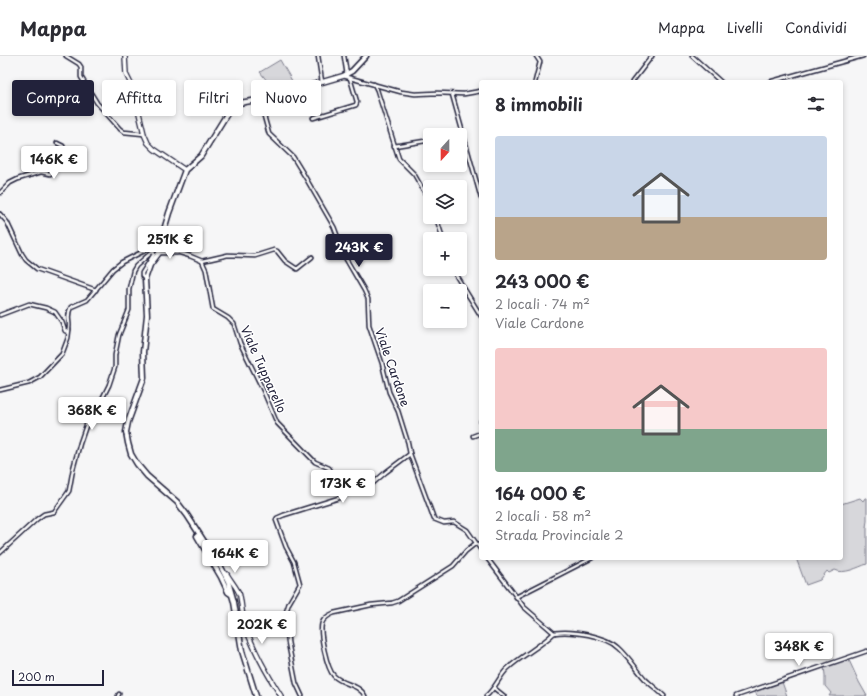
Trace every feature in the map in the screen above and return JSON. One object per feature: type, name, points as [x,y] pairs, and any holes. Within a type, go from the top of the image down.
[{"type":"main road","points":[[322,82],[346,76],[366,56]]},
{"type":"main road","points":[[251,101],[240,103],[230,109],[201,156],[185,170],[161,240],[160,253],[150,265],[145,278],[147,315],[144,346],[144,378],[128,422],[126,432],[131,454],[137,464],[147,476],[177,502],[222,569],[231,592],[242,651],[256,696]]},
{"type":"main road","points":[[182,509],[228,592],[231,592]]},
{"type":"street","points":[[66,56],[81,67],[80,77],[97,103],[120,129],[124,132],[144,134]]},
{"type":"street","points":[[125,56],[126,74],[133,88],[144,134],[148,143],[154,149],[185,170]]},
{"type":"street","points":[[318,56],[322,82]]},
{"type":"street","points":[[314,118],[356,105],[357,102],[346,76],[344,56]]},
{"type":"street","points":[[536,56],[540,62],[536,80]]},
{"type":"street","points":[[634,80],[652,56]]},
{"type":"street","points":[[692,56],[719,80]]},
{"type":"street","points":[[784,80],[863,56]]},
{"type":"street","points":[[346,76],[401,92],[415,94],[437,92],[464,94],[479,91]]},
{"type":"street","points":[[373,84],[377,90],[399,159],[414,174],[423,190]]},
{"type":"street","points":[[452,94],[479,191]]},
{"type":"street","name":"Viale Cardone","points":[[264,116],[269,134],[293,157],[334,227],[346,259],[368,299],[369,325],[389,392],[398,410],[408,442],[410,454],[434,519],[444,523],[454,522],[467,530],[476,543]]},
{"type":"street","points":[[394,146],[423,141]]},
{"type":"street","points":[[0,193],[10,183],[18,179],[41,172],[50,174],[63,148],[63,146],[57,143]]},
{"type":"street","points":[[0,214],[7,222],[26,260],[37,269],[96,290]]},
{"type":"street","points":[[0,390],[29,383],[40,376],[62,354],[68,338],[68,314],[71,307],[87,300],[113,269],[122,262],[144,251],[154,242],[161,240]]},
{"type":"street","points":[[161,247],[202,261],[228,255],[255,256],[274,250],[277,251],[285,261],[297,269],[312,257]]},
{"type":"street","points":[[0,553],[37,519],[44,514],[54,512],[69,491],[73,468],[84,430],[89,417],[102,399],[109,385],[114,367],[119,335],[129,310],[129,289],[133,271],[136,266],[153,251],[154,254],[142,273],[142,276],[145,278]]},
{"type":"street","points":[[160,253],[180,253]]},
{"type":"street","name":"Viale Tupparello","points":[[202,261],[206,270],[213,309],[228,318],[234,324],[240,343],[277,423],[315,462],[329,468],[337,481],[346,491]]},
{"type":"street","points":[[456,276],[479,313]]},
{"type":"street","points":[[0,315],[29,304],[55,312],[62,322],[66,332],[69,330]]},
{"type":"street","points":[[473,436],[479,434]]},
{"type":"street","points":[[302,696],[296,683],[286,618],[287,607],[300,584],[294,562],[276,522],[277,518],[342,497],[346,491],[350,489],[371,485],[410,454]]},
{"type":"street","points":[[365,696],[360,689],[337,679],[330,670],[321,633],[324,620],[330,614],[398,601],[453,566],[466,551],[476,543],[479,547]]},
{"type":"street","points":[[488,560],[524,607],[554,633],[572,632],[605,640],[619,647],[646,679],[664,696]]},
{"type":"street","points":[[516,597],[588,560]]},
{"type":"street","points":[[222,569],[240,595],[245,626],[263,667],[281,696]]},
{"type":"street","points":[[231,592],[236,589]]},
{"type":"street","points":[[231,592],[240,595]]},
{"type":"street","points":[[486,696],[509,668],[526,654],[546,642],[554,633]]},
{"type":"street","points":[[736,696],[867,651]]},
{"type":"street","points":[[494,688],[504,696]]},
{"type":"shaded area","points":[[280,60],[292,80],[266,80],[260,72]]},
{"type":"shaded area","points":[[860,498],[863,501],[867,498],[867,564],[843,572],[835,570],[829,573],[827,571],[820,580],[806,585],[797,560],[843,560],[843,503]]},
{"type":"shaded area","points":[[848,658],[867,696],[829,696],[831,693],[825,686],[824,667]]},
{"type":"shaded area","points":[[782,682],[787,696],[757,696],[755,691]]}]
